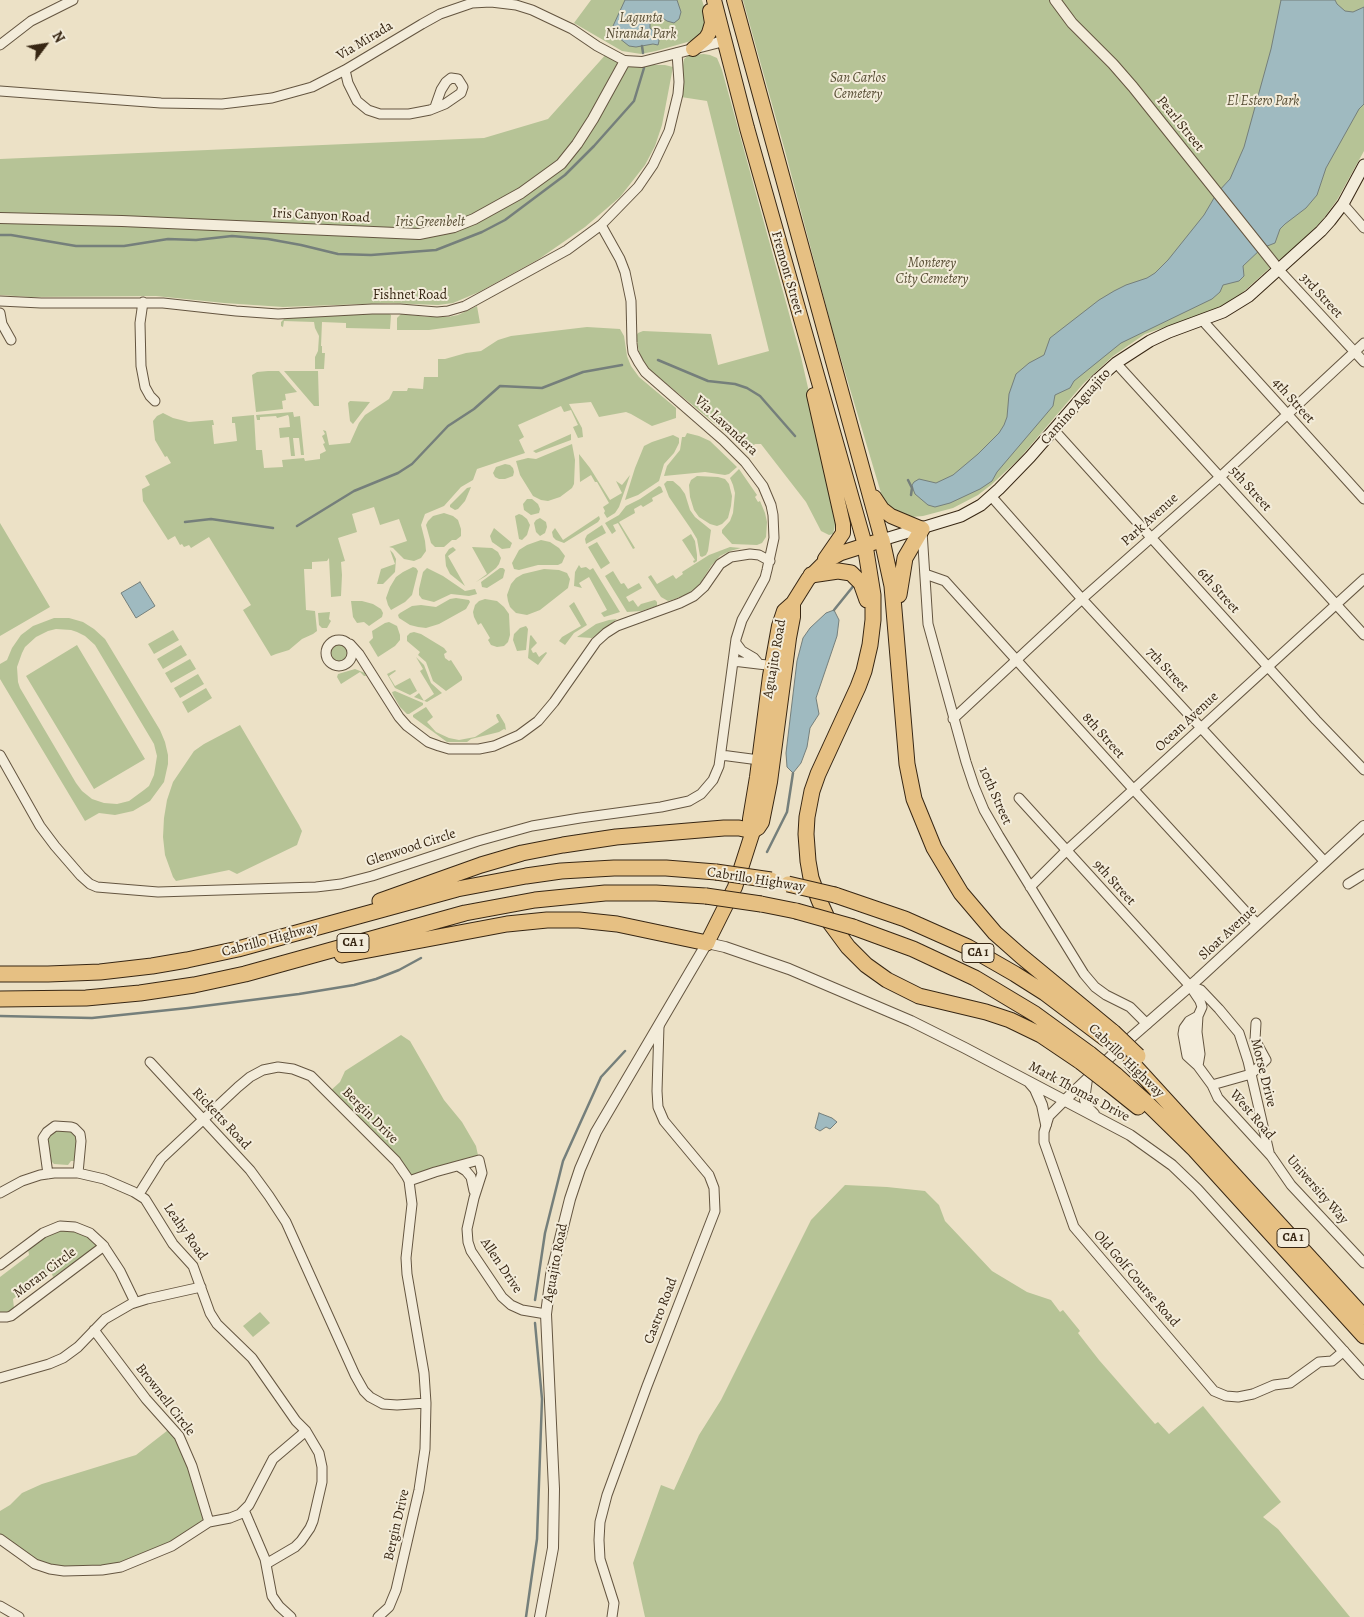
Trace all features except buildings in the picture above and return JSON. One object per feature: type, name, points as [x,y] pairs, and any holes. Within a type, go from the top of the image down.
[{"type":"highway","points":[[895,622],[903,562],[922,528]]},
{"type":"highway","points":[[882,540],[892,586],[905,746],[910,781],[920,815],[938,856],[960,893],[995,933],[1110,1036]]},
{"type":"highway","points":[[865,545],[872,587],[872,628],[864,671],[818,774],[808,808],[806,834],[808,861],[814,889],[836,933],[866,965],[887,980],[920,996],[986,1012],[1010,1020],[1085,1058]]},
{"type":"highway","points":[[811,575],[838,570],[855,575],[862,583],[866,592],[872,628]]},
{"type":"highway","points":[[289,935],[462,871],[536,850],[602,839],[716,828],[739,828],[753,831]]},
{"type":"highway","name":"Cabrillo Highway","points":[[0,974],[65,974],[152,966],[221,953],[457,889],[526,876],[579,870],[657,868],[716,872],[771,880],[834,895],[889,912],[968,947],[1008,969],[1110,1036],[1134,1059],[1176,1110],[1364,1316]]},
{"type":"highway","name":"Cabrillo Highway","points":[[0,999],[78,999],[158,991],[228,978],[466,913],[535,900],[570,896],[656,893],[706,896],[778,907],[852,927],[920,952],[983,983],[1042,1019],[1085,1058]]},
{"type":"highway","points":[[306,957],[334,957],[500,926],[546,920],[579,920],[617,924],[707,943]]},
{"type":"highway","name":"CA 1","points":[[1085,1058],[1195,1150],[1364,1336]]},
{"type":"main road","name":"Fremont Street","points":[[713,0],[725,40],[746,128],[865,545]]},
{"type":"main road","points":[[693,49],[706,38],[712,28],[710,7],[713,0]]},
{"type":"main road","name":"Fremont Street","points":[[736,6],[882,540]]},
{"type":"main road","points":[[736,6],[733,29],[725,40],[736,44],[749,54]]},
{"type":"main road","name":"Camino Aguajito","points":[[793,603],[811,575],[835,556],[966,514],[991,496],[1030,457],[1097,380],[1116,363],[1154,338],[1224,312],[1242,301],[1279,270],[1321,231],[1343,204],[1364,165]]},
{"type":"main road","points":[[804,332],[822,433],[843,524],[839,540],[811,575]]},
{"type":"main road","points":[[868,488],[877,503],[887,513],[922,528]]},
{"type":"main road","name":"Aguajito Road","points":[[772,665],[766,804],[761,825],[753,831],[750,819],[772,665],[781,620],[784,612],[793,603]]},
{"type":"main road","points":[[707,943],[735,887],[753,831]]},
{"type":"street","points":[[0,45],[31,21],[73,0]]},
{"type":"street","name":"Pearl Street","points":[[1055,0],[1072,23],[1133,87],[1279,270]]},
{"type":"street","name":"Via Mirada","points":[[0,91],[101,99],[222,104],[272,98],[312,87],[345,70],[440,14],[472,3],[491,2],[516,5],[532,10],[572,29],[597,46],[625,61],[642,62],[725,40]]},
{"type":"street","name":"Fishnet Road","points":[[1,301],[41,303],[143,302],[183,304],[278,314],[372,309],[448,311],[465,306],[551,260],[601,225],[638,187],[653,166],[669,131],[678,94],[677,54]]},
{"type":"street","name":"Iris Canyon Road","points":[[0,218],[132,221],[419,234],[454,227],[474,219],[521,193],[561,164],[577,144],[625,61]]},
{"type":"street","points":[[345,70],[348,84],[357,101],[368,110],[380,114],[409,114],[430,110],[435,107]]},
{"type":"street","points":[[1343,204],[1364,228]]},
{"type":"street","name":"Via Lavandera","points":[[601,225],[620,259],[629,288],[632,312],[632,342],[636,358],[645,372],[746,462],[756,475],[768,499],[773,515],[774,538],[770,561],[765,578],[742,620],[733,661]]},
{"type":"street","name":"3rd Street","points":[[1279,270],[1364,362]]},
{"type":"street","points":[[1,301],[2,327],[11,340]]},
{"type":"street","points":[[143,302],[140,323],[141,366],[145,387],[155,402]]},
{"type":"street","name":"4th Street","points":[[1203,321],[1364,499]]},
{"type":"street","name":"Park Avenue","points":[[954,718],[1364,343]]},
{"type":"street","name":"5th Street","points":[[1116,363],[1364,635]]},
{"type":"street","name":"6th Street","points":[[1054,430],[1364,770]]},
{"type":"street","name":"7th Street","points":[[991,496],[1082,599],[1325,862]]},
{"type":"street","name":"10th Street","points":[[922,528],[928,624],[974,786],[984,810],[1084,974],[1095,987],[1130,1007],[1147,1024]]},
{"type":"street","points":[[370,671],[357,666],[338,666],[330,663],[326,655],[327,647],[330,643],[338,640],[350,644],[359,654],[370,671],[403,723],[428,742],[449,749],[479,749],[494,746],[519,736],[538,721],[554,702],[596,642],[606,633],[617,626],[694,596],[704,587],[720,564],[731,556],[759,555],[770,561]]},
{"type":"street","name":"8th Street","points":[[925,574],[945,581],[1257,924]]},
{"type":"street","name":"Ocean Avenue","points":[[1030,887],[1066,851],[1364,579]]},
{"type":"street","points":[[736,643],[742,651],[772,665]]},
{"type":"street","points":[[343,666],[352,657],[353,653],[350,644]]},
{"type":"street","points":[[733,661],[772,665]]},
{"type":"street","name":"Glenwood Circle","points":[[0,755],[40,826],[70,865],[90,884],[103,888],[173,892],[316,887],[341,884],[532,826],[661,807],[684,802],[701,794],[713,780],[722,755],[733,661]]},
{"type":"street","points":[[722,755],[759,760]]},
{"type":"street","name":"9th Street","points":[[1019,798],[1190,986]]},
{"type":"street","name":"Sloat Avenue","points":[[1088,1079],[1364,826]]},
{"type":"street","points":[[1348,884],[1364,874]]},
{"type":"street","name":"Aguajito Road","points":[[540,1617],[547,1585],[553,1538],[554,1489],[546,1314],[554,1266],[570,1199],[580,1168],[596,1132],[707,943]]},
{"type":"street","name":"Mark Thomas Drive","points":[[707,943],[725,947],[816,980],[934,1032],[1065,1100],[1144,1145],[1191,1183],[1364,1374]]},
{"type":"street","points":[[1190,986],[1202,1004],[1198,1016],[1197,1032],[1200,1054],[1198,1066]]},
{"type":"street","name":"Morse Drive","points":[[1190,986],[1201,990],[1239,1033],[1270,1156]]},
{"type":"street","name":"West Road","points":[[1198,1016],[1189,1021],[1184,1028],[1183,1034],[1187,1056],[1198,1066],[1212,1085],[1218,1098],[1270,1156]]},
{"type":"street","name":"West Road","points":[[1250,1074],[1266,1060],[1255,1040],[1256,1023]]},
{"type":"street","name":"Castro Road","points":[[612,1617],[614,1603],[600,1558],[600,1522],[618,1462],[715,1211],[714,1188],[709,1175],[664,1121],[658,1107],[659,1026]]},
{"type":"street","name":"Ricketts Road","points":[[150,1062],[250,1170],[270,1196],[286,1222],[364,1391],[370,1397],[383,1404],[397,1405],[426,1402]]},
{"type":"street","name":"Bergin Drive","points":[[139,1194],[161,1159],[238,1087],[257,1073],[270,1068],[285,1067],[293,1068],[311,1076],[396,1161],[409,1181],[412,1204],[406,1258],[424,1373],[426,1402],[424,1466],[396,1590],[389,1607],[378,1617]]},
{"type":"street","points":[[1212,1085],[1250,1074]]},
{"type":"street","points":[[1046,1124],[1049,1116],[1088,1079]]},
{"type":"street","points":[[1088,1079],[1084,1093],[1085,1100],[1089,1109],[1096,1117]]},
{"type":"street","points":[[1026,1080],[1035,1089],[1042,1105],[1046,1124]]},
{"type":"street","name":"Old Golf Course Road","points":[[1046,1124],[1044,1142],[1074,1227],[1214,1391],[1226,1396],[1238,1397],[1253,1394],[1274,1385],[1290,1383],[1319,1362],[1332,1361],[1344,1352]]},
{"type":"street","points":[[48,1174],[43,1138],[55,1126],[71,1127],[80,1134],[78,1172]]},
{"type":"street","name":"University Way","points":[[1270,1156],[1291,1185],[1364,1263]]},
{"type":"street","name":"Allen Drive","points":[[409,1181],[479,1160],[482,1173],[467,1229],[471,1251],[502,1297],[511,1305],[522,1310],[546,1314]]},
{"type":"street","points":[[458,1166],[466,1170],[471,1178],[474,1198]]},
{"type":"street","name":"Leahy Road","points":[[0,1193],[22,1181],[48,1174],[78,1172],[104,1179],[139,1194],[149,1205],[174,1244],[193,1266],[210,1313],[217,1324],[252,1358],[296,1421],[306,1431],[317,1448],[322,1467],[322,1482],[313,1521],[307,1534],[296,1547],[266,1564]]},
{"type":"street","name":"Moran Circle","points":[[0,1265],[43,1234],[60,1226],[75,1227],[84,1230],[104,1246],[120,1271],[135,1302]]},
{"type":"street","name":"Moran Circle","points":[[0,1317],[11,1316],[104,1246]]},
{"type":"street","points":[[0,1378],[63,1358],[78,1347],[114,1313],[135,1302],[201,1287]]},
{"type":"street","name":"Brownell Circle","points":[[94,1330],[146,1399],[179,1436],[192,1466],[209,1522]]},
{"type":"street","points":[[0,1539],[43,1568],[64,1571],[108,1570],[121,1567],[172,1546],[209,1522],[236,1516],[244,1510],[253,1498],[273,1460],[306,1431]]},
{"type":"street","points":[[244,1510],[266,1564],[272,1596],[279,1606],[291,1617]]},
{"type":"street","points":[[0,1606],[19,1617]]},
{"type":"green space","name":"Lagunta Niranda Park","points":[[591,0],[702,0],[706,13],[706,29],[698,38],[656,51],[641,54],[622,51],[574,23]]},
{"type":"green space","points":[[743,0],[1364,0],[1364,151],[1337,200],[1321,222],[1289,253],[1241,294],[1217,309],[1145,334],[1113,356],[1083,384],[1019,459],[978,495],[953,508],[923,516],[904,516],[893,512],[884,503],[833,332]]},
{"type":"green space","name":"Iris Greenbelt","points":[[608,52],[644,61],[650,65],[673,67],[662,125],[655,146],[645,165],[620,197],[585,227],[539,259],[479,292],[453,303],[438,305],[389,303],[283,307],[156,296],[31,297],[0,295],[0,159],[484,138],[548,119]]},
{"type":"green space","points":[[704,54],[717,58],[722,70],[801,357],[839,524],[835,525],[833,534],[829,535],[821,531],[806,502],[761,444],[755,444],[748,451],[650,370],[643,362],[639,352],[636,336],[643,331],[711,334],[718,365],[769,351],[707,101],[681,97],[684,59],[689,55]]},
{"type":"green space","points":[[477,306],[480,323],[429,330],[397,330],[397,318],[401,314],[448,317],[458,315]]},
{"type":"green space","points":[[388,313],[391,315],[390,329],[346,328],[346,323],[322,322],[321,346],[322,353],[325,353],[324,369],[315,369],[319,336],[314,322],[284,321],[283,327],[281,326],[281,322],[286,317]]},
{"type":"green space","points":[[587,327],[620,329],[624,336],[627,356],[631,366],[639,377],[676,408],[676,418],[652,426],[626,412],[599,417],[591,402],[569,404],[582,428],[583,437],[578,438],[573,427],[578,425],[571,410],[564,412],[561,406],[518,425],[524,437],[519,440],[525,453],[477,469],[473,480],[461,487],[444,506],[425,514],[421,525],[426,551],[421,558],[414,561],[404,559],[393,548],[389,547],[407,541],[399,519],[380,525],[374,507],[352,514],[357,532],[338,538],[345,561],[341,562],[341,596],[331,597],[329,558],[327,561],[312,562],[312,569],[304,569],[306,610],[315,611],[317,631],[302,639],[289,650],[271,656],[243,610],[251,605],[209,537],[191,548],[189,545],[184,547],[182,544],[180,545],[175,536],[168,540],[143,501],[142,489],[150,485],[145,476],[171,463],[155,440],[153,421],[163,413],[189,422],[213,420],[214,444],[237,441],[235,423],[232,423],[232,417],[254,415],[256,450],[262,450],[264,468],[283,467],[282,460],[304,458],[305,461],[320,459],[320,454],[326,451],[323,444],[325,443],[322,436],[325,434],[323,430],[326,431],[329,445],[350,443],[359,423],[365,415],[389,399],[393,391],[407,391],[408,388],[423,389],[424,377],[438,377],[438,359],[481,351],[498,340],[511,336]]},
{"type":"green space","points":[[279,371],[297,392],[285,394],[286,400],[282,401],[283,409],[256,412],[252,375],[257,372]]},
{"type":"green space","points":[[284,371],[318,371],[319,406],[314,406]]},
{"type":"green space","points":[[350,401],[370,402],[353,424],[350,421],[348,403]]},
{"type":"green space","points":[[293,412],[294,417],[300,416],[304,455],[301,455],[299,438],[293,438],[295,456],[291,456],[289,437],[280,438],[279,428],[290,427],[288,415],[277,418],[276,416],[260,417],[260,420],[257,420],[256,415]]},
{"type":"green space","points":[[687,433],[710,441],[737,467],[725,475],[705,472],[664,476],[667,466],[680,450],[682,437],[685,437]]},
{"type":"green space","points":[[571,434],[571,440],[536,453],[533,451]]},
{"type":"green space","points":[[673,435],[679,438],[679,443],[674,453],[664,464],[659,481],[638,495],[625,500],[644,446]]},
{"type":"green space","points":[[572,444],[575,460],[574,484],[572,488],[560,497],[548,501],[533,496],[520,475],[516,461],[528,458],[536,459]]},
{"type":"green space","points":[[579,454],[610,500],[622,493],[616,481],[622,485],[630,475],[619,507],[615,513],[607,518],[603,507],[609,503],[597,482],[595,482],[591,475],[580,482]]},
{"type":"green space","points":[[505,464],[513,468],[513,476],[505,479],[495,477],[493,473],[496,467]]},
{"type":"green space","points":[[739,469],[757,495],[755,497],[758,502],[760,501],[765,513],[767,522],[766,537],[762,543],[757,545],[732,544],[722,533],[733,513],[735,493],[730,478]]},
{"type":"green space","points":[[697,476],[718,477],[725,479],[729,484],[732,496],[731,506],[728,518],[722,524],[717,526],[710,524],[699,517],[694,510],[689,485],[691,480]]},
{"type":"green space","points":[[667,481],[673,481],[680,487],[695,517],[711,530],[708,551],[702,557],[700,556],[697,539],[669,497],[664,484]]},
{"type":"green space","points":[[659,486],[663,492],[652,498],[653,501],[643,507],[641,505],[634,509],[635,513],[619,522],[635,548],[633,549],[618,523],[613,525],[616,531],[612,534],[605,523],[619,515],[626,506]]},
{"type":"green space","points":[[471,487],[465,501],[458,509],[455,510],[450,507],[467,488]]},
{"type":"green space","points":[[527,499],[532,499],[538,504],[539,513],[531,515],[524,510],[523,504]]},
{"type":"green space","points":[[444,513],[458,520],[461,536],[456,540],[452,540],[444,547],[435,547],[431,543],[426,525],[433,516]]},
{"type":"green space","points":[[519,514],[527,519],[530,525],[527,535],[522,540],[519,539],[515,516]]},
{"type":"green space","points":[[599,516],[598,522],[564,543],[553,537],[552,532],[555,528],[563,540]]},
{"type":"green space","points":[[540,518],[546,522],[547,527],[545,533],[540,536],[536,532],[534,523]]},
{"type":"green space","points":[[0,523],[50,607],[0,636]]},
{"type":"green space","points":[[602,525],[606,533],[586,544],[585,539],[587,535]]},
{"type":"green space","points":[[494,528],[512,543],[510,548],[502,549],[492,542],[490,536]]},
{"type":"green space","points":[[691,534],[695,541],[697,555],[697,561],[694,563],[693,561],[695,560],[682,540]]},
{"type":"green space","points":[[541,540],[550,542],[559,548],[565,556],[562,563],[558,565],[538,565],[519,570],[514,569],[512,563],[519,550]]},
{"type":"green space","points":[[597,542],[610,563],[601,569],[588,547]]},
{"type":"green space","points":[[453,547],[456,550],[448,556],[465,586],[450,574],[446,566],[445,555]]},
{"type":"green space","points":[[472,547],[492,548],[498,552],[501,558],[496,568],[476,582],[487,574]]},
{"type":"green space","points":[[730,547],[741,548],[720,556],[711,566],[698,587],[675,599],[668,601],[661,597],[648,577],[651,575],[657,584],[673,575],[676,579],[683,574],[682,572],[709,555]]},
{"type":"green space","points":[[390,550],[396,559],[395,572],[383,584],[377,584],[381,569],[395,564]]},
{"type":"green space","points":[[579,565],[581,568],[586,567],[590,570],[593,568],[620,612],[604,617],[601,613],[607,610],[589,577],[579,583],[582,588],[574,586],[575,572]]},
{"type":"green space","points":[[413,567],[418,571],[412,595],[405,602],[391,610],[386,598],[390,587],[396,577]]},
{"type":"green space","points":[[427,568],[465,591],[475,589],[477,594],[469,596],[451,594],[434,602],[422,599],[419,595],[419,589],[423,572]]},
{"type":"green space","points":[[500,568],[505,570],[503,578],[487,588],[482,587],[481,582]]},
{"type":"green space","points":[[544,569],[559,570],[567,573],[570,579],[568,588],[540,610],[527,615],[516,613],[510,607],[508,601],[507,595],[511,584],[523,574]]},
{"type":"green space","points":[[613,571],[621,584],[624,583],[628,589],[639,583],[642,588],[626,597],[629,602],[633,600],[638,607],[641,604],[655,600],[657,606],[641,611],[627,612],[605,576]]},
{"type":"green space","points":[[450,599],[469,600],[470,602],[466,609],[439,624],[426,628],[410,625],[399,618],[398,615],[412,606],[436,607]]},
{"type":"green space","points":[[485,599],[497,601],[509,614],[510,635],[508,642],[504,646],[497,647],[491,645],[488,640],[490,638],[481,623],[478,625],[474,617],[475,605]]},
{"type":"green space","points":[[351,601],[373,604],[381,609],[382,617],[369,626],[364,622],[357,623],[353,617]]},
{"type":"green space","points":[[574,602],[587,625],[574,633],[565,645],[559,641],[562,637],[581,626],[569,606]]},
{"type":"green space","points":[[330,612],[329,619],[331,621],[327,628],[322,628],[319,625],[318,613]]},
{"type":"green space","points":[[54,618],[69,618],[83,622],[105,639],[160,730],[165,742],[168,764],[164,782],[150,801],[133,811],[115,815],[99,813],[85,821],[0,679],[0,664],[7,660],[12,648],[21,635],[33,626]],"holes":[[[56,629],[71,630],[85,636],[95,645],[154,744],[157,756],[154,775],[149,786],[129,801],[117,804],[104,803],[92,799],[82,791],[20,688],[17,667],[25,647],[36,637],[48,631]]]},
{"type":"green space","points":[[617,619],[592,638],[577,637],[596,624]]},
{"type":"green space","points":[[389,622],[397,626],[400,640],[395,646],[378,657],[369,642],[373,638],[372,631]]},
{"type":"green space","points":[[526,626],[528,629],[526,650],[517,651],[513,640],[514,634],[520,628]]},
{"type":"green space","points":[[173,630],[179,640],[154,654],[148,644]]},
{"type":"green space","points":[[414,632],[421,634],[444,648],[447,652],[444,654],[445,658],[449,661],[451,660],[462,680],[446,691],[433,681],[426,662],[418,655],[420,652],[407,641],[407,636]]},
{"type":"green space","points":[[531,635],[537,643],[531,649],[533,653],[536,652],[539,657],[547,653],[538,665],[528,658]]},
{"type":"green space","points":[[340,644],[346,647],[349,653],[346,659],[340,662],[334,659],[331,653],[334,647]]},
{"type":"green space","points":[[77,645],[145,759],[94,789],[26,676]]},
{"type":"green space","points":[[181,645],[187,655],[163,669],[157,659]]},
{"type":"green space","points":[[416,657],[424,665],[431,683],[442,693],[427,702],[424,701],[434,694],[420,671],[423,669]]},
{"type":"green space","points":[[190,659],[196,669],[171,683],[165,673]]},
{"type":"green space","points":[[355,669],[365,673],[366,676],[360,672],[341,684],[337,677],[338,674]]},
{"type":"green space","points":[[395,670],[389,676],[395,686],[410,678],[417,691],[410,695],[395,688],[387,674]]},
{"type":"green space","points":[[198,674],[204,684],[180,698],[174,688]]},
{"type":"green space","points":[[206,688],[212,698],[188,713],[182,702]]},
{"type":"green space","points":[[395,691],[423,703],[423,705],[407,714],[393,695],[392,692]]},
{"type":"green space","points":[[419,693],[424,701],[414,697]]},
{"type":"green space","points":[[426,707],[433,717],[427,722],[436,732],[449,738],[459,740],[475,737],[499,722],[497,714],[499,714],[505,724],[506,730],[471,739],[467,742],[447,742],[413,717],[413,715]]},
{"type":"green space","points":[[240,725],[302,831],[297,845],[237,874],[229,870],[176,881],[165,855],[163,837],[167,800],[173,782],[194,751]]},
{"type":"green space","points":[[401,1035],[410,1041],[444,1100],[462,1122],[476,1146],[479,1160],[409,1181],[328,1093],[340,1082],[345,1071]]},
{"type":"green space","points":[[70,1129],[77,1139],[74,1161],[71,1161],[68,1165],[54,1164],[50,1160],[47,1139],[54,1130]]},
{"type":"green space","points":[[845,1185],[925,1191],[939,1205],[945,1221],[992,1271],[1027,1292],[1051,1300],[1060,1312],[1063,1310],[1080,1331],[1078,1333],[1099,1360],[1155,1424],[1158,1422],[1169,1434],[1203,1406],[1281,1502],[1263,1517],[1278,1529],[1350,1617],[645,1617],[633,1563],[661,1485],[674,1490],[699,1435],[721,1400],[811,1220]]},
{"type":"green space","points":[[60,1230],[75,1231],[86,1236],[96,1247],[53,1277],[51,1271],[13,1299],[14,1308],[6,1313],[0,1312],[0,1277],[29,1255],[28,1249],[48,1235]]},
{"type":"green space","points":[[260,1312],[270,1323],[253,1337],[243,1326]]},
{"type":"green space","points":[[172,1427],[209,1522],[121,1567],[50,1569],[0,1539],[0,1511],[10,1505],[22,1493],[42,1484],[136,1455]]},
{"type":"water","points":[[625,0],[677,0],[681,12],[679,19],[674,23],[661,17],[654,17],[650,23],[650,28],[658,34],[658,45],[629,46],[614,34],[613,26]]},
{"type":"water","points":[[1281,0],[1335,0],[1345,11],[1353,12],[1364,7],[1364,104],[1359,109],[1326,168],[1317,195],[1306,208],[1280,229],[1275,243],[1262,248],[1243,266],[1244,276],[1239,281],[1223,285],[1220,292],[1212,299],[1121,343],[1074,381],[1070,388],[1055,395],[1053,406],[997,472],[992,481],[980,489],[950,503],[935,507],[928,505],[915,494],[912,485],[914,482],[919,479],[936,483],[953,475],[978,454],[999,433],[1004,425],[1007,417],[1009,394],[1016,374],[1029,363],[1044,355],[1050,338],[1099,300],[1126,285],[1147,278],[1155,273],[1168,260],[1204,215],[1217,193],[1230,179],[1244,147],[1271,49]]},
{"type":"water","points":[[140,582],[155,606],[136,618],[121,593]]},
{"type":"water","points":[[834,610],[839,620],[837,636],[816,698],[819,714],[810,728],[807,747],[801,763],[793,773],[787,767],[786,753],[797,661],[803,638],[810,628],[826,613]]},
{"type":"water","points":[[819,1113],[837,1122],[830,1129],[826,1127],[820,1131],[815,1128]]},
{"type":"waterway","points":[[642,46],[643,53]]},
{"type":"waterway","points":[[0,235],[11,235],[76,246],[124,246],[168,239],[196,240],[232,236],[268,239],[338,254],[371,255],[436,250],[482,232],[505,220],[565,175],[634,101],[644,68]]},
{"type":"waterway","points":[[658,360],[708,381],[735,384],[747,388],[760,396],[795,436]]},
{"type":"waterway","points":[[297,526],[354,491],[398,473],[412,464],[448,426],[474,409],[500,386],[542,388],[583,372],[622,365]]},
{"type":"waterway","points":[[908,480],[912,488],[911,495]]},
{"type":"waterway","points":[[185,522],[211,519],[273,528]]},
{"type":"waterway","points":[[834,610],[855,584]]},
{"type":"waterway","points":[[767,852],[787,812],[793,773]]},
{"type":"waterway","points":[[0,1016],[92,1018],[299,994],[354,985],[376,979],[399,970],[421,958]]},
{"type":"waterway","points":[[535,1300],[545,1233],[563,1161],[601,1077],[625,1051]]},
{"type":"waterway","points":[[526,1617],[537,1539],[542,1399],[535,1323]]},
{"type":"park label","name":"San Carlos Cemetery","points":[[858,88]]},
{"type":"park label","name":"El Estero Park","points":[[1263,102]]},
{"type":"park label","name":"Monterey City Cemetery","points":[[932,272]]}]
